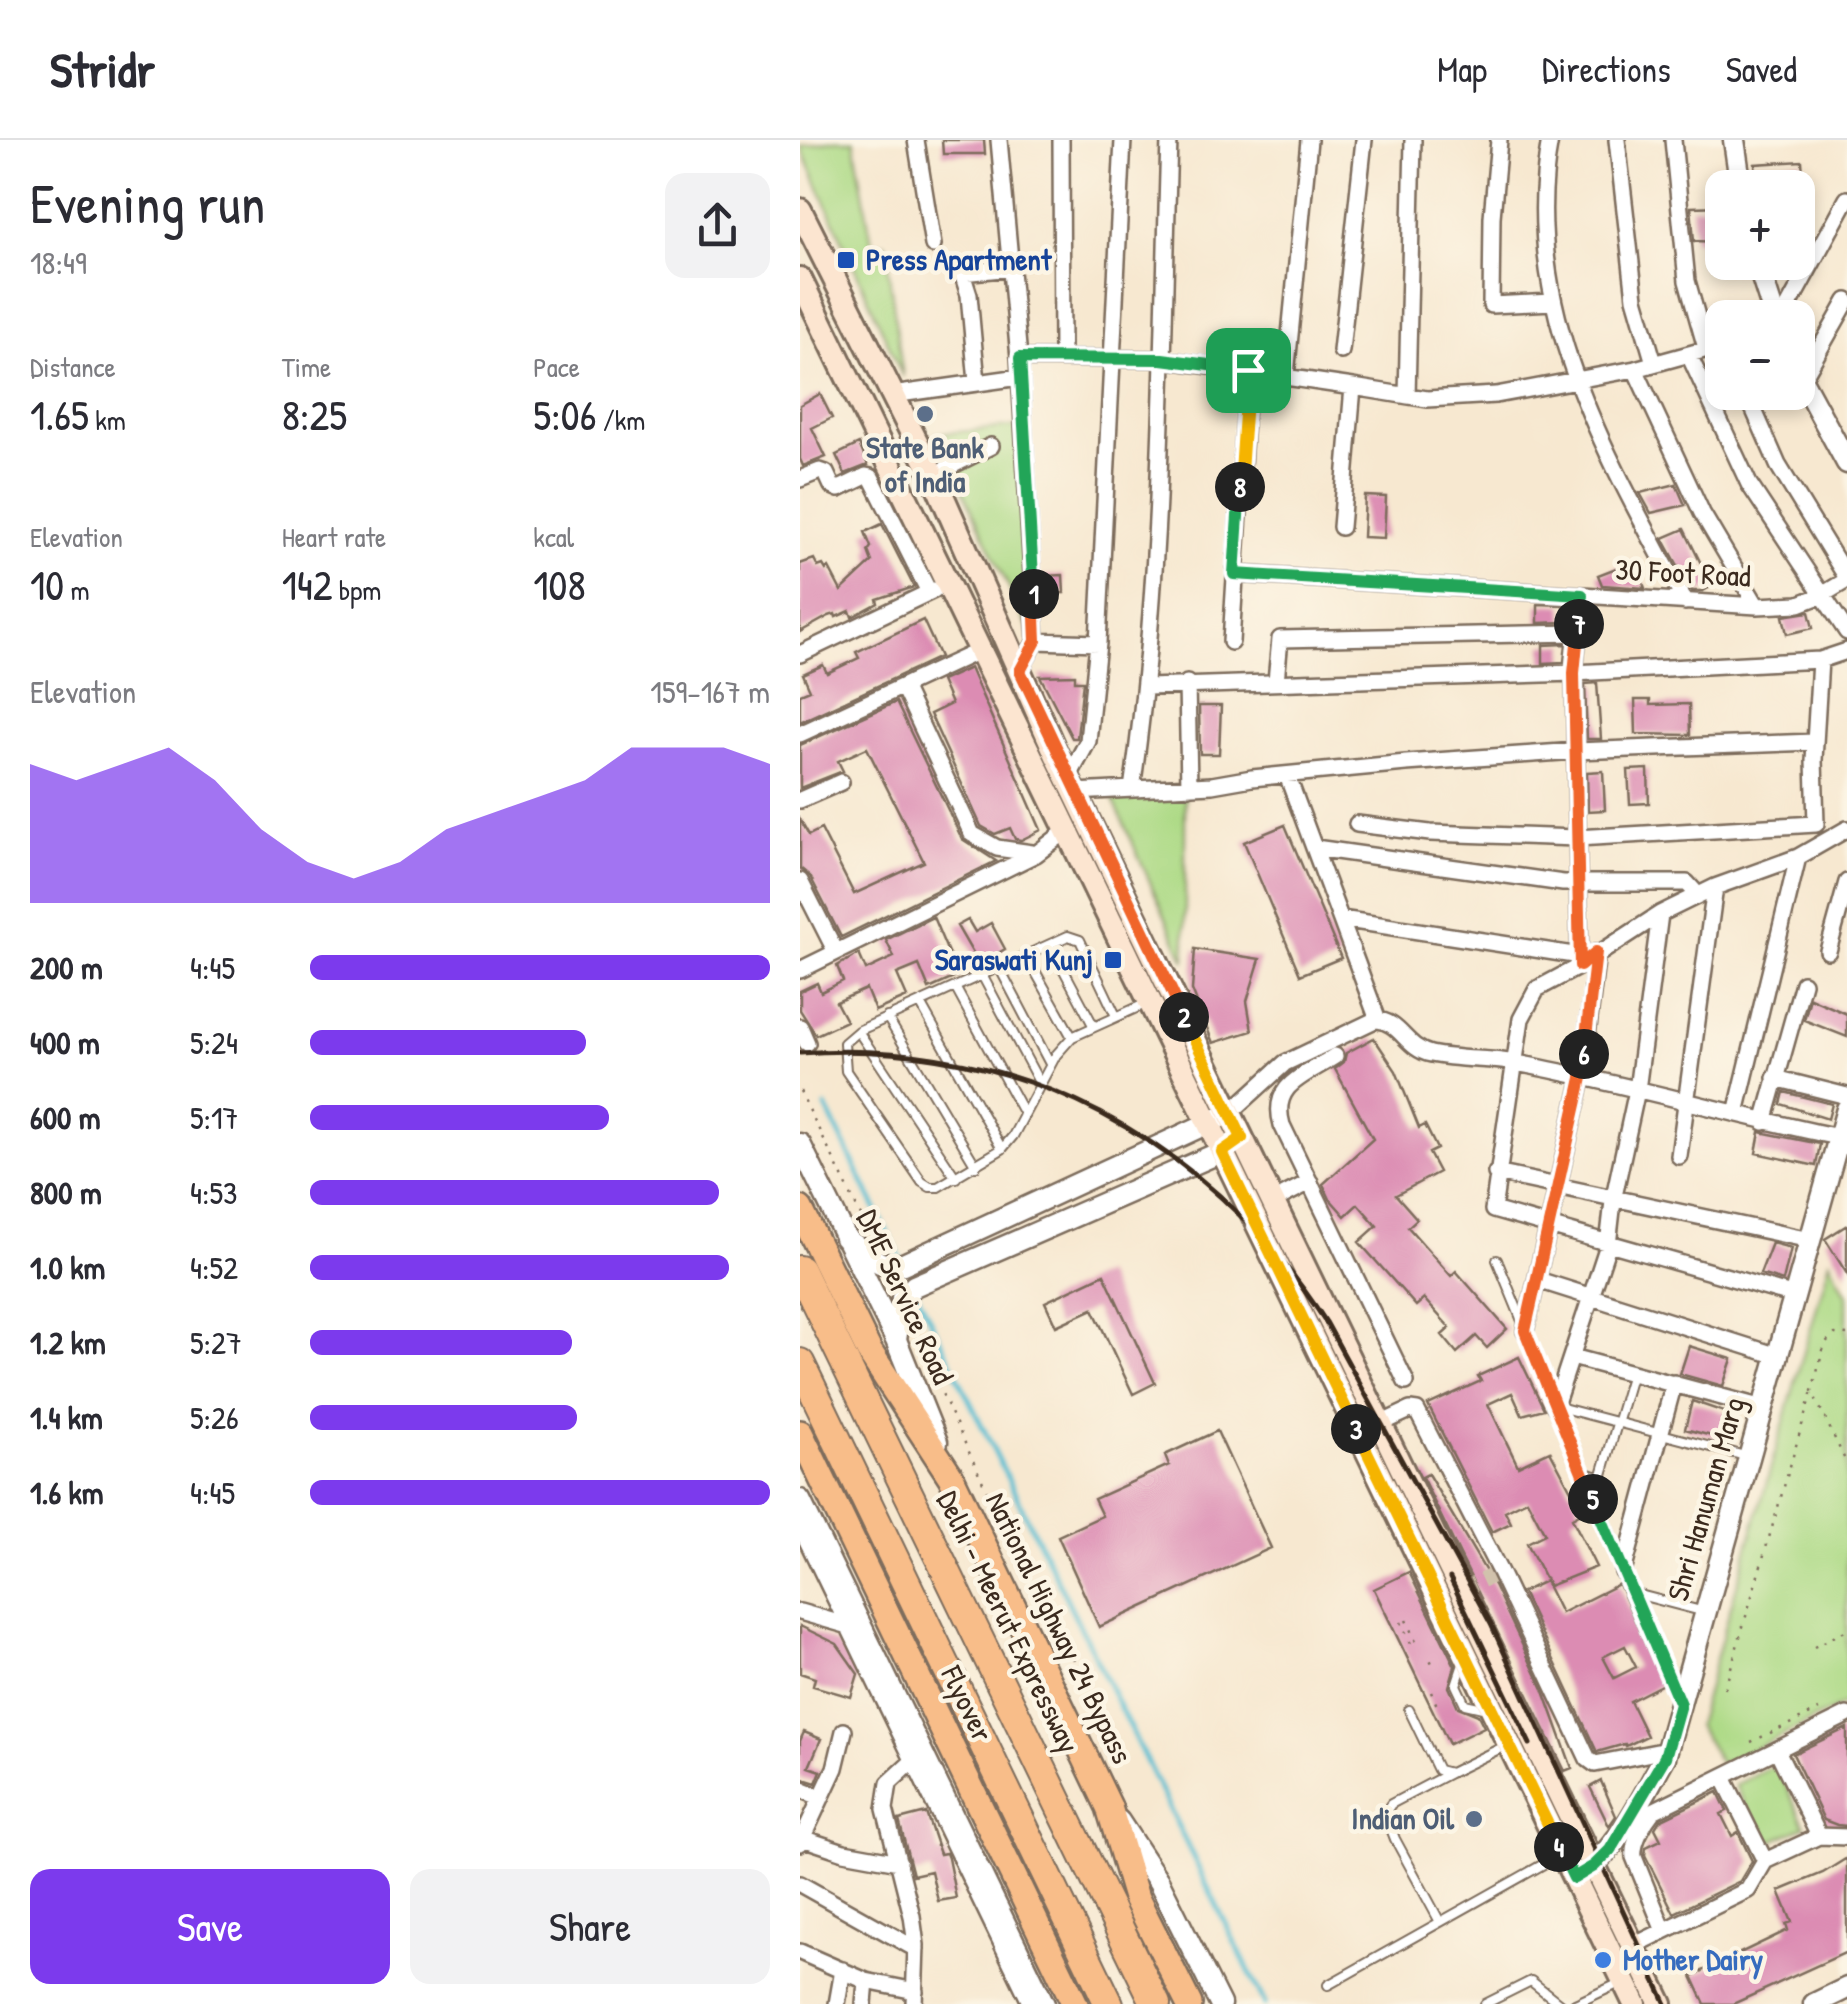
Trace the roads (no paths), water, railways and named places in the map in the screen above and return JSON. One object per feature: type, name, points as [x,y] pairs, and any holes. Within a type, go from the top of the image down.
[{"type":"highway","points":[[800,1209],[864,1341],[951,1477]]},
{"type":"highway","name":"Delhi - Meerut Expressway","points":[[800,1270],[1156,2004]]},
{"type":"highway","points":[[800,1363],[1108,2004]]},
{"type":"highway","name":"Flyover","points":[[800,1433],[1076,2004]]},
{"type":"highway","name":"National Highway 24 Bypass","points":[[951,1477],[1110,1807]]},
{"type":"highway","points":[[1110,1807],[1136,1898],[1189,2004]]},
{"type":"main road","points":[[800,210],[933,475],[1219,1118],[1222,1152],[1584,1872],[1633,1946],[1661,2004]]},
{"type":"main road","points":[[800,280],[810,318],[833,348],[938,588],[979,651],[1149,1003],[1219,1118],[1242,1138],[1380,1424],[1477,1661],[1492,1710],[1562,1854],[1584,1872],[1635,2004]]},
{"type":"main road","points":[[833,348],[862,333]]},
{"type":"street","points":[[916,140],[933,244]]},
{"type":"street","points":[[999,140],[1020,358],[1036,641],[1020,671]]},
{"type":"street","points":[[1061,140],[1062,358]]},
{"type":"street","points":[[1123,140],[1098,643],[1088,740],[1071,785],[1190,787],[1576,751],[1814,742]]},
{"type":"street","points":[[1132,789],[1147,687],[1169,140]]},
{"type":"street","points":[[1286,376],[1309,140]]},
{"type":"street","points":[[1341,351],[1364,140]]},
{"type":"street","points":[[1407,396],[1413,140]]},
{"type":"street","points":[[1499,140],[1492,217],[1491,305],[1553,302]]},
{"type":"street","points":[[1550,140],[1543,203],[1544,251],[1553,302],[1576,381],[1612,468],[1685,602]]},
{"type":"street","points":[[1617,140],[1635,298],[1654,363]]},
{"type":"street","points":[[1672,140],[1687,281],[1705,325]]},
{"type":"street","points":[[1734,140],[1738,170]]},
{"type":"street","points":[[1789,300],[1847,199]]},
{"type":"street","points":[[977,382],[969,295],[962,273],[1011,268]]},
{"type":"street","points":[[1815,354],[1845,310]]},
{"type":"street","points":[[1020,358],[1162,359],[1457,400],[1576,381],[1705,350]]},
{"type":"street","points":[[1689,355],[1749,484],[1847,632]]},
{"type":"street","points":[[1634,369],[1702,514],[1757,606]]},
{"type":"street","points":[[1231,642],[1248,370]]},
{"type":"street","points":[[892,395],[1020,378]]},
{"type":"street","points":[[1341,528],[1353,387]]},
{"type":"street","points":[[1815,406],[1847,463]]},
{"type":"street","points":[[1754,410],[1778,464],[1847,580]]},
{"type":"street","points":[[933,475],[991,446]]},
{"type":"street","points":[[800,479],[820,471],[839,489],[871,477],[938,588],[800,654]]},
{"type":"street","points":[[1234,574],[1582,595]]},
{"type":"street","name":"30 Foot Road","points":[[1525,1331],[1582,1078],[1586,958],[1577,838],[1574,673],[1582,595],[1757,606],[1799,604],[1822,596],[1847,580]]},
{"type":"street","points":[[1276,681],[1280,639],[1578,633]]},
{"type":"street","points":[[1036,641],[1098,643]]},
{"type":"street","points":[[800,734],[979,651]]},
{"type":"street","points":[[1147,687],[1574,673],[1820,660],[1847,651]]},
{"type":"street","points":[[1820,660],[1814,742],[1816,824],[1823,842]]},
{"type":"street","points":[[1188,684],[1190,787]]},
{"type":"street","points":[[903,687],[972,834],[997,848],[1036,854]]},
{"type":"street","points":[[1287,775],[1378,1020]]},
{"type":"street","points":[[800,800],[841,782]]},
{"type":"street","points":[[1357,824],[1430,833],[1577,838],[1816,824]]},
{"type":"street","points":[[1794,1296],[1493,1210],[1496,1173],[1520,1019],[1536,988],[1660,914],[1715,887],[1798,856],[1847,828]]},
{"type":"street","points":[[800,970],[1036,854],[1066,831]]},
{"type":"street","points":[[1315,848],[1579,884],[1686,883],[1698,895]]},
{"type":"street","points":[[1736,1113],[1798,856]]},
{"type":"street","points":[[800,882],[836,952]]},
{"type":"street","points":[[1828,950],[1847,882]]},
{"type":"street","points":[[1679,1156],[1715,887]]},
{"type":"street","points":[[1555,1406],[1608,1245],[1613,1200],[1637,1090],[1660,914]]},
{"type":"street","points":[[1341,919],[1586,958]]},
{"type":"street","points":[[1764,1122],[1803,984]]},
{"type":"street","points":[[845,1238],[867,1256],[890,1265],[901,1264],[1219,1118],[1285,1063],[1378,1020],[1396,1027],[1419,1051],[1514,1063],[1839,1137]]},
{"type":"street","points":[[1335,1056],[1285,1088],[1278,1107],[1282,1125],[1406,1382]]},
{"type":"street","points":[[1774,1078],[1847,1096]]},
{"type":"street","name":"Shri Hanuman Marg","points":[[1584,1872],[1610,1850],[1667,1750],[1847,1109]]},
{"type":"street","points":[[896,1340],[902,1298],[914,1286],[1222,1152],[1242,1138]]},
{"type":"street","name":"DME Service Road","points":[[800,1144],[896,1340],[951,1477]]},
{"type":"street","points":[[1496,1173],[1810,1240]]},
{"type":"street","points":[[1272,1201],[1310,1182]]},
{"type":"street","points":[[1538,1280],[1778,1356]]},
{"type":"street","points":[[1572,1356],[1763,1408]]},
{"type":"street","points":[[1623,1572],[1674,1383]]},
{"type":"street","points":[[1380,1424],[1410,1410],[1417,1412],[1500,1572],[1588,1759],[1595,1764],[1667,1750]]},
{"type":"street","points":[[800,1500],[1044,2004]]},
{"type":"street","points":[[800,1526],[1031,2004]]},
{"type":"street","points":[[800,1612],[849,1626]]},
{"type":"street","points":[[1664,1930],[1633,1850],[1653,1812],[1847,1715]]},
{"type":"street","points":[[844,1731],[835,1768],[802,1832],[844,1852],[899,1862]]},
{"type":"street","points":[[1777,1750],[1819,1836]]},
{"type":"street","points":[[800,1952],[917,2001],[912,1916],[885,1809],[889,1784],[914,1760]]},
{"type":"street","points":[[1723,1778],[1765,1862]]},
{"type":"street","points":[[800,1789],[820,1797]]},
{"type":"street","points":[[1110,1807],[1159,1882],[1220,2004]]},
{"type":"street","points":[[1633,1946],[1748,1890],[1765,1862],[1819,1836],[1847,1837]]},
{"type":"street","points":[[800,1884],[916,1949]]},
{"type":"street","points":[[838,2004],[843,1970]]},
{"type":"street","points":[[864,2004],[866,1980]]},
{"type":"street","points":[[1814,2004],[1847,1988]]},
{"type":"lane","points":[[1116,1016],[1080,940],[1068,936],[858,1031],[844,1043],[846,1071],[922,1182],[938,1187],[1002,1148],[1050,1064],[1072,1036],[1149,1003]]},
{"type":"lane","points":[[1050,944],[1093,1025]]},
{"type":"lane","points":[[1026,955],[1072,1036]]},
{"type":"lane","points":[[999,967],[1050,1064]]},
{"type":"lane","points":[[982,975],[1039,1082]]},
{"type":"lane","points":[[955,987],[1024,1114]]},
{"type":"lane","points":[[920,1003],[1002,1148]]},
{"type":"lane","points":[[888,1018],[976,1166]]},
{"type":"lane","points":[[858,1031],[956,1178]]},
{"type":"lane","points":[[1497,1260],[1680,1704]]},
{"type":"lane","points":[[1581,1471],[1602,1478],[1632,1372]]},
{"type":"lane","points":[[1555,1406],[1749,1457]]},
{"type":"lane","points":[[1632,1593],[1705,1612]]},
{"type":"lane","points":[[1409,1710],[1438,1770],[1450,1772]]},
{"type":"lane","points":[[1440,1922],[1394,1839],[1385,1813],[1391,1804],[1509,1744]]},
{"type":"lane","points":[[1328,1985],[1562,1854]]},
{"type":"lane","points":[[1485,2004],[1532,1980],[1560,2004]]},
{"type":"lane","points":[[1575,2004],[1624,1982]]},
{"type":"waterway","points":[[826,1107],[901,1260]]},
{"type":"waterway","points":[[917,1293],[1265,2004]]},
{"type":"tunnel","points":[[1461,1590],[1500,1572]]},
{"type":"railway","points":[[800,1053],[881,1052],[958,1063],[1032,1083],[1101,1113],[1165,1153],[1225,1201],[1279,1258],[1326,1322],[1491,1624],[1666,2004]]},
{"type":"railway","points":[[1450,1578],[1530,1744]]},
{"type":"place","name":"Press Apartment","points":[[846,260]]},
{"type":"place","name":"State Bank of India","points":[[925,414]]},
{"type":"place","name":"Saraswati Kunj","points":[[1113,960]]},
{"type":"place","name":"Indian Oil","points":[[1474,1819]]},
{"type":"place","name":"Mother Dairy","points":[[1603,1960]]}]
